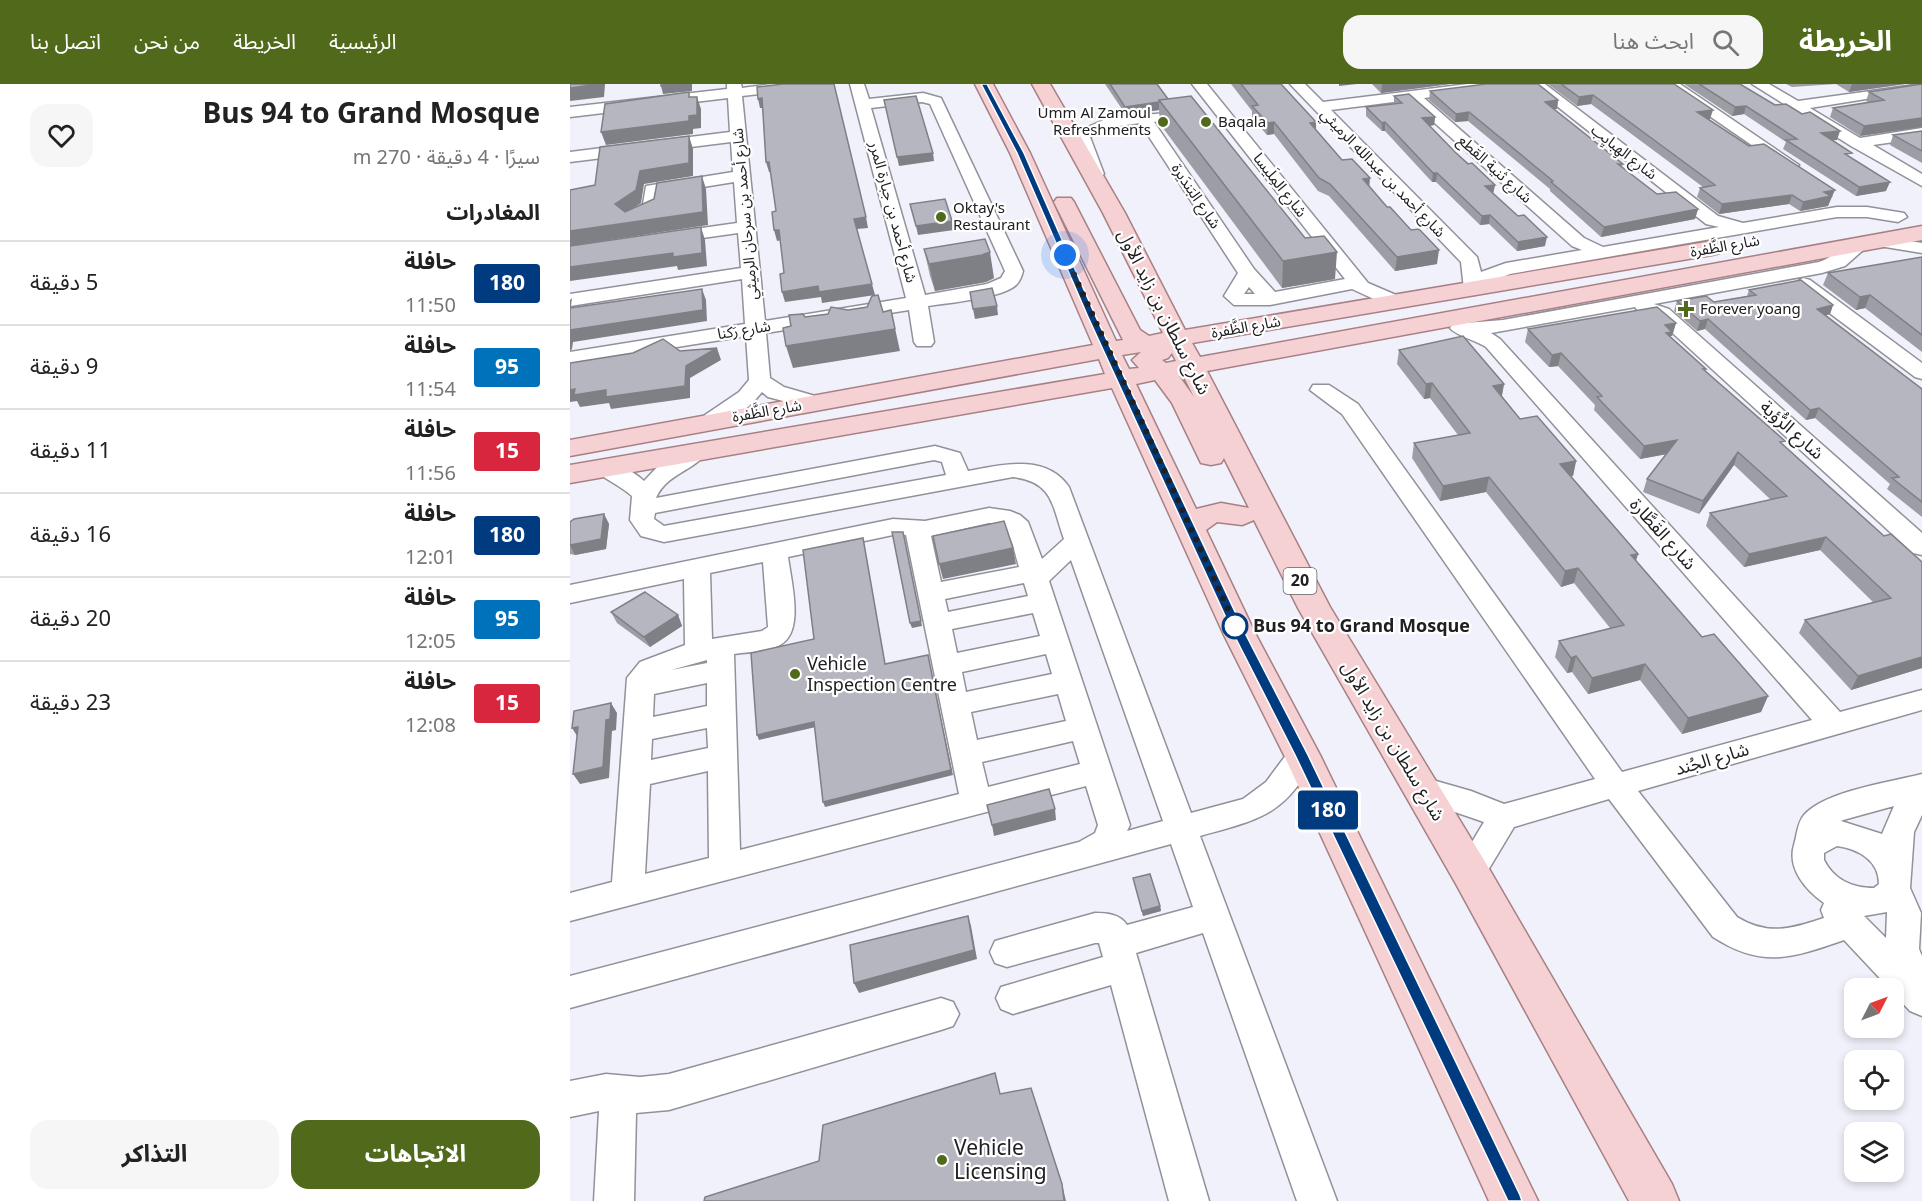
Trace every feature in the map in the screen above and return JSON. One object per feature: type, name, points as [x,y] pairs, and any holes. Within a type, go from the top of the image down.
[{"type":"main road","name":"شارع سلطان بن زايد الأول","points":[[984,84],[1020,153],[1092,317],[1151,358],[1212,408],[1314,608],[1470,872],[1655,1201]]},
{"type":"main road","name":"شارع سلطان بن زايد الأول","points":[[1041,84],[1114,213],[1154,296],[1151,358],[1142,422],[1239,633],[1302,755],[1514,1201]]},
{"type":"main road","points":[[1020,153],[1053,182],[1130,334],[1173,384],[1242,516],[1276,567],[1314,608]]},
{"type":"main road","points":[[1085,242],[1093,244],[1108,240],[1112,234],[1114,213]]},
{"type":"main road","name":"شارع الظَّفرة","points":[[571,467],[605,468],[1034,393],[1254,326],[1474,286],[1922,213]]},
{"type":"main road","name":"شارع الظَّفرة","points":[[571,467],[713,420],[1033,364],[1266,353],[1870,243],[1921,245]]},
{"type":"main road","points":[[1154,296],[1165,306],[1200,320],[1254,326]]},
{"type":"main road","points":[[833,428],[875,409],[1383,317],[1402,310],[1406,300]]},
{"type":"main road","points":[[1033,364],[1078,339],[1089,328],[1092,317]]},
{"type":"main road","points":[[1212,408],[1224,385],[1266,353]]},
{"type":"main road","points":[[1034,393],[1093,400],[1111,406],[1142,422]]},
{"type":"main road","points":[[1192,528],[1203,517],[1212,513],[1232,513],[1242,516]]},
{"type":"street","points":[[570,112],[734,88],[810,84]]},
{"type":"street","name":"شارع أحمد بن جبارة المرر","points":[[857,84],[915,266],[917,302],[924,342]]},
{"type":"street","name":"شارع المِلَيسا","points":[[1199,84],[1359,284],[1406,300]]},
{"type":"street","name":"شارع أحمد بن عبدالله الرميثي","points":[[1297,84],[1470,261]]},
{"type":"street","points":[[1319,107],[1503,84]]},
{"type":"street","name":"شارع الهِبايِب","points":[[1536,84],[1711,227]]},
{"type":"street","points":[[1670,84],[1803,173]]},
{"type":"street","points":[[1759,84],[1862,146],[1888,152],[1917,169],[1915,177]]},
{"type":"street","points":[[1795,106],[1922,86]]},
{"type":"street","name":"شارع أحمد بن سرحان الرميثي","points":[[734,88],[760,381]]},
{"type":"street","name":"شارع ثَنية القَطع","points":[[1412,95],[1573,250],[1602,253],[1711,227]]},
{"type":"street","points":[[864,104],[923,97],[936,101],[1004,252],[981,256]]},
{"type":"street","points":[[1197,111],[1219,108]]},
{"type":"street","points":[[1096,181],[1095,169],[1082,140],[1083,135],[1102,125],[1176,114]]},
{"type":"street","name":"شارع البَندَيرة","points":[[1144,118],[1247,273],[1234,292],[1234,296],[1247,302],[1359,284]]},
{"type":"street","points":[[1862,146],[1922,132]]},
{"type":"street","points":[[570,157],[738,136]]},
{"type":"street","points":[[631,218],[652,206],[652,190],[742,176]]},
{"type":"street","points":[[1711,227],[1747,228],[1837,212],[1875,213],[1898,217]]},
{"type":"street","points":[[652,241],[746,227]]},
{"type":"street","name":"شارع الظَّفرة","points":[[1662,305],[1772,276],[1806,277],[1870,243]]},
{"type":"street","points":[[1506,269],[1470,261],[1474,286],[1506,269],[1573,250]]},
{"type":"street","name":"شارع رَكنا","points":[[570,358],[992,289],[1009,282],[1014,271],[1004,252]]},
{"type":"street","points":[[570,300],[750,272]]},
{"type":"street","points":[[1806,277],[1922,373]]},
{"type":"street","points":[[1354,309],[1359,284]]},
{"type":"street","name":"شارع الظَّفرة","points":[[1426,323],[1460,328],[1484,328],[1629,303]]},
{"type":"street","name":"شارع الرُّؤية","points":[[1629,303],[1662,305],[1922,547]]},
{"type":"street","points":[[1493,343],[1500,332],[1514,324]]},
{"type":"street","name":"شارع القَطَّارة","points":[[1460,328],[1479,334],[1493,343],[1834,725]]},
{"type":"street","points":[[713,420],[747,397],[760,381],[776,392],[814,403]]},
{"type":"street","points":[[1321,390],[1350,409],[1616,786],[1716,918],[1735,935],[1760,945],[1773,946],[1786,945],[1849,924]]},
{"type":"street","points":[[695,453],[670,467],[644,501],[642,520],[645,525],[664,534],[1013,470],[1046,477],[1057,487],[1317,1201]]},
{"type":"street","points":[[605,468],[628,479],[644,501]]},
{"type":"street","points":[[570,594],[892,527],[918,529],[989,515],[1008,518],[1018,528],[1114,825],[1111,834],[1098,849]]},
{"type":"street","points":[[918,529],[976,802]]},
{"type":"street","points":[[938,623],[1037,585],[1077,541]]},
{"type":"street","points":[[628,892],[640,686],[644,673],[653,665],[714,657],[769,639],[780,630],[775,551]]},
{"type":"street","points":[[698,567],[722,714],[725,867]]},
{"type":"street","points":[[932,593],[1037,585]]},
{"type":"street","points":[[947,665],[1056,642]]},
{"type":"street","points":[[955,705],[1069,681]]},
{"type":"street","name":"شارع الجُند","points":[[1503,817],[1922,700]]},
{"type":"street","points":[[638,731],[722,714]]},
{"type":"street","points":[[966,754],[1084,728]]},
{"type":"street","points":[[570,992],[1098,849],[1127,844],[1262,804],[1277,791],[1302,755]]},
{"type":"street","points":[[635,775],[723,756]]},
{"type":"street","points":[[570,907],[1098,771]]},
{"type":"street","points":[[1922,786],[1833,810],[1815,825],[1807,856],[1809,867],[1826,888],[1834,906],[1922,1000]]},
{"type":"street","points":[[1422,789],[1470,803],[1503,817],[1470,872]]},
{"type":"street","points":[[1826,888],[1852,902],[1866,903],[1889,897],[1895,884],[1898,826],[1908,808],[1922,798]]},
{"type":"street","points":[[1810,846],[1815,839],[1825,834],[1837,833],[1857,837],[1877,847],[1887,857],[1904,913],[1902,949],[1910,968],[1922,985]]},
{"type":"street","points":[[1013,998],[1213,916]]},
{"type":"street","points":[[1006,952],[1101,927],[1113,932],[1189,1201]]},
{"type":"street","points":[[570,1099],[593,1093],[618,1092],[640,1095],[669,1092],[941,1014]]},
{"type":"street","points":[[614,1201],[618,1092]]},
{"type":"building","points":[[570,84],[599,84],[570,88]]},
{"type":"building","points":[[783,84],[834,84],[866,217],[854,219],[872,284],[819,292],[818,286],[782,292],[780,274],[784,273],[779,230],[774,230],[772,212],[776,211],[769,162],[766,162],[762,98],[758,99],[757,87]]},
{"type":"building","points":[[1110,84],[1157,84],[1168,99],[1125,107]]},
{"type":"building","points":[[1241,84],[1281,84],[1316,122],[1310,123],[1342,160],[1352,159],[1370,178],[1363,179],[1387,207],[1390,207],[1411,230],[1419,229],[1439,250],[1397,257],[1330,184],[1319,178],[1274,122],[1268,123],[1252,106],[1258,105]]},
{"type":"building","points":[[1486,84],[1538,84],[1558,100],[1545,102],[1623,164],[1618,164],[1657,194],[1676,192],[1698,209],[1604,227],[1551,182],[1553,181],[1469,112],[1456,114],[1430,91]]},
{"type":"building","points":[[1561,84],[1674,84],[1713,110],[1697,112],[1749,146],[1764,144],[1835,190],[1824,192],[1831,196],[1803,202],[1792,195],[1722,204],[1700,188],[1715,185],[1593,95],[1579,97]]},
{"type":"building","points":[[1699,84],[1740,84],[1775,105],[1786,104],[1802,114],[1810,112],[1840,131],[1821,133],[1852,153],[1845,154],[1890,182],[1859,187],[1786,140],[1797,139],[1746,106],[1735,107]]},
{"type":"building","points":[[1922,84],[1922,118],[1864,126],[1833,108],[1884,100],[1869,92]]},
{"type":"building","points":[[689,92],[689,97],[697,97],[697,115],[689,116],[689,121],[601,132],[605,104]]},
{"type":"building","points":[[1409,94],[1435,117],[1422,118],[1468,164],[1472,163],[1495,185],[1485,186],[1518,216],[1524,215],[1547,237],[1518,242],[1490,215],[1482,216],[1437,173],[1433,173],[1385,122],[1382,123],[1366,107],[1402,103],[1394,96]]},
{"type":"building","points":[[916,96],[933,153],[897,157],[884,100]]},
{"type":"building","points":[[1191,96],[1305,238],[1324,236],[1337,252],[1283,261],[1159,100]]},
{"type":"building","points":[[1922,131],[1922,151],[1893,135]]},
{"type":"building","points":[[689,136],[689,163],[640,171],[636,190],[615,204],[625,212],[654,199],[657,183],[702,176],[703,212],[570,231],[570,190],[595,185],[600,147]]},
{"type":"building","points":[[945,199],[952,221],[916,226],[910,204]]},
{"type":"building","points":[[701,227],[702,253],[673,257],[673,253],[570,267],[570,246]]},
{"type":"building","points":[[985,239],[990,252],[929,264],[924,249]]},
{"type":"building","points":[[1922,257],[1922,335],[1870,295],[1860,297],[1828,273]]},
{"type":"building","points":[[1801,280],[1833,305],[1817,309],[1922,389],[1922,502],[1892,478],[1899,477],[1819,408],[1810,410],[1708,319],[1700,321],[1677,301],[1706,296],[1714,302],[1756,295],[1749,290]]},
{"type":"building","points":[[992,288],[997,306],[973,309],[970,292]]},
{"type":"building","points":[[702,289],[703,310],[570,330],[570,308]]},
{"type":"building","points":[[878,295],[883,312],[891,310],[895,329],[786,346],[783,328],[791,326],[789,315],[803,314],[805,317],[828,314],[831,307],[848,310],[867,307],[872,296]]},
{"type":"building","points":[[1657,307],[1676,323],[1665,325],[1672,332],[1666,333],[1706,369],[1703,369],[1785,441],[1780,442],[1884,536],[1891,534],[1922,562],[1922,657],[1858,676],[1805,620],[1891,598],[1826,537],[1749,554],[1710,513],[1787,496],[1738,452],[1703,501],[1647,479],[1677,440],[1644,446],[1597,397],[1602,396],[1561,353],[1552,355],[1528,329]]},
{"type":"building","points":[[1463,336],[1504,384],[1493,386],[1520,419],[1537,416],[1576,461],[1560,464],[1638,554],[1631,555],[1702,637],[1714,634],[1768,696],[1688,718],[1645,664],[1592,678],[1576,656],[1571,658],[1559,641],[1624,625],[1578,568],[1565,571],[1489,477],[1443,486],[1414,443],[1470,433],[1432,383],[1426,384],[1399,350]]},
{"type":"building","points":[[663,339],[680,351],[717,348],[686,366],[685,386],[606,397],[606,390],[574,395],[575,389],[570,390],[570,363],[633,353]]},
{"type":"building","points":[[604,514],[601,539],[570,545],[570,522],[574,519]]},
{"type":"building","points":[[1004,521],[1013,548],[939,564],[933,536]]},
{"type":"building","points":[[892,532],[903,532],[921,621],[910,623]]},
{"type":"building","name":"Vehicle Inspection Centre","points":[[863,538],[885,664],[928,655],[951,770],[823,802],[814,722],[757,735],[751,653],[814,639],[803,550]]},
{"type":"building","points":[[645,592],[678,615],[644,637],[611,612]]},
{"type":"building","points":[[611,703],[610,719],[606,720],[603,767],[573,774],[578,727],[572,728],[574,711]]},
{"type":"building","points":[[1049,789],[1055,809],[992,825],[987,805]]},
{"type":"building","points":[[1150,874],[1160,906],[1142,911],[1133,878]]},
{"type":"building","points":[[968,916],[974,950],[854,983],[850,945]]},
{"type":"building","name":"Vehicle Licensing","points":[[995,1073],[1000,1094],[1031,1088],[1062,1184],[1064,1201],[704,1201],[705,1197],[819,1161],[823,1125]]},
{"type":"bus line","name":"180","points":[[984,84],[1020,153],[1092,317],[1122,377],[1239,633],[1302,755],[1514,1201]]},
{"type":"place","name":"Umm Al Zamoul Refreshments","points":[[1163,122]]},
{"type":"place","name":"Baqala","points":[[1206,122]]},
{"type":"place","name":"Oktay's Restaurant","points":[[941,217]]},
{"type":"place","name":"Forever yoang","points":[[1686,309]]},
{"type":"place","name":"Bus 94 to Grand Mosque","points":[[1235,626]]},
{"type":"place","name":"Vehicle Inspection Centre","points":[[795,674]]},
{"type":"place","name":"Vehicle Licensing","points":[[942,1160]]},
{"type":"route","points":[[1065,255],[1239,633],[1235,626]]}]
